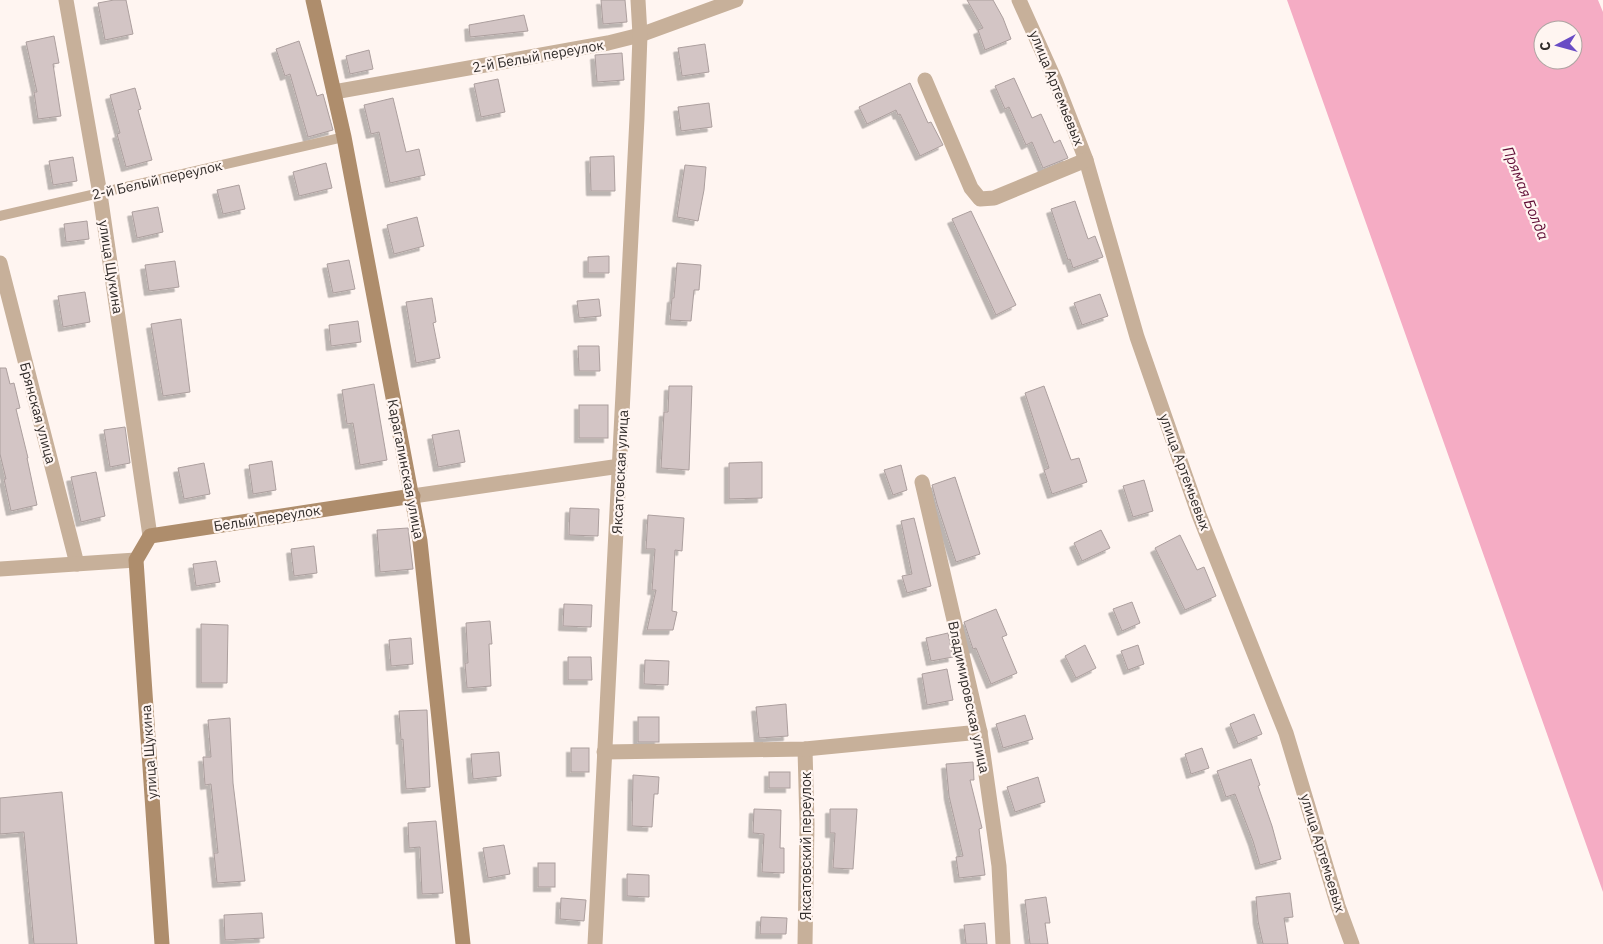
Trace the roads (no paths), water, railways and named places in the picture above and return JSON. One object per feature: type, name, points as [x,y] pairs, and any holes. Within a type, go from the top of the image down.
[{"type":"street","name":"улица Щукина","points":[[66,0],[100,194],[150,536]]},
{"type":"street","name":"Карагалинская улица","points":[[312,0],[344,137],[413,496],[420,541],[463,944]]},
{"type":"street","name":"Яксатовская улица","points":[[595,944],[637,118],[640,35],[638,0]]},
{"type":"street","name":"2-й Белый переулок","points":[[334,92],[608,43],[640,35],[736,0]]},
{"type":"street","name":"улица Артемьевых","points":[[1019,0],[1055,80],[1086,160],[1137,337],[1199,515],[1286,733],[1338,906],[1352,944]]},
{"type":"street","points":[[925,80],[971,188],[980,199],[994,198],[1086,160]]},
{"type":"street","name":"Брянская улица","points":[[0,263],[77,564]]},
{"type":"street","points":[[413,496],[620,466]]},
{"type":"street","name":"Владимировская улица","points":[[922,482],[980,732],[999,866],[1003,944]]},
{"type":"street","name":"Белый переулок","points":[[150,536],[413,496]]},
{"type":"street","points":[[0,569],[136,560],[150,536]]},
{"type":"street","name":"улица Щукина","points":[[136,560],[162,944]]},
{"type":"street","points":[[604,752],[805,749],[980,732]]},
{"type":"street","name":"Яксатовский переулок","points":[[805,749],[807,824],[805,944]]},
{"type":"lane","name":"2-й Белый переулок","points":[[0,216],[344,137]]},
{"type":"water","name":"Прямая Болда","points":[[1287,0],[1598,0],[1603,12],[1603,892]]}]
